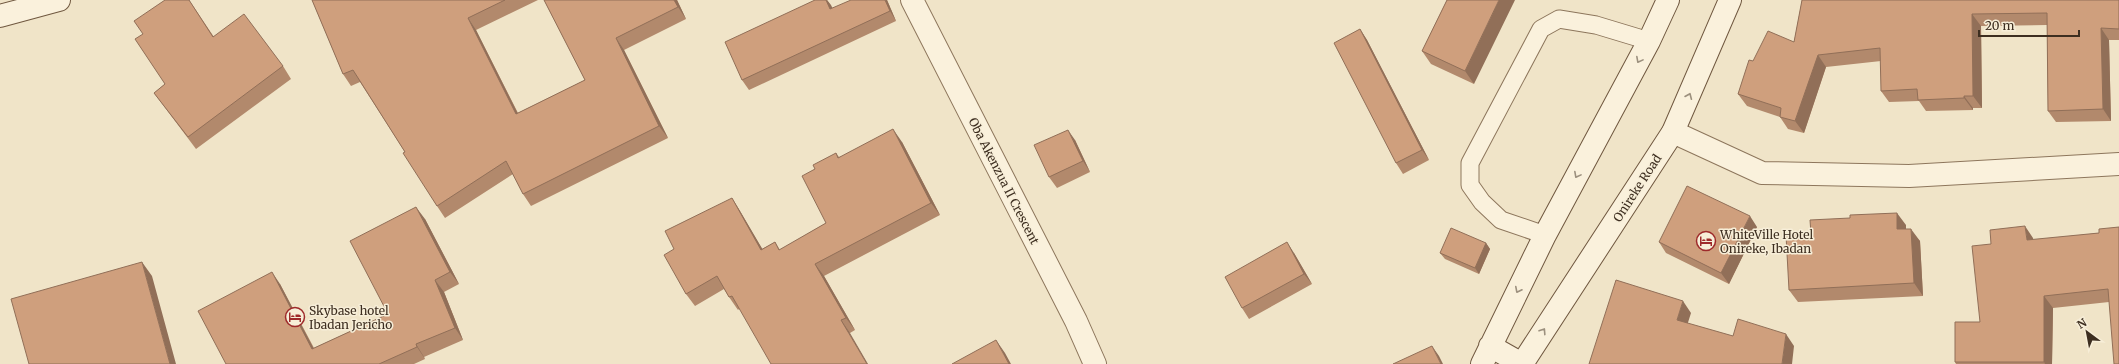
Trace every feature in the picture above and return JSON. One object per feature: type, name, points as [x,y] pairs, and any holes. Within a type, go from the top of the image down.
[{"type":"main road","points":[[0,16],[60,0]]},
{"type":"main road","name":"Oba Akenzua II Crescent","points":[[912,0],[1072,314],[1095,364]]},
{"type":"main road","points":[[1522,364],[1486,355],[1545,235],[1649,41],[1668,0]]},
{"type":"main road","name":"Onireke Road","points":[[1522,364],[1673,132],[1730,0]]},
{"type":"main road","points":[[1673,132],[1762,173],[1909,176],[2119,164]]},
{"type":"lane","points":[[1545,235],[1501,220],[1482,202],[1470,185],[1470,163],[1537,36],[1541,29],[1559,19],[1596,25],[1649,41]]},
{"type":"building","points":[[165,0],[189,0],[213,37],[244,14],[283,66],[188,137],[154,93],[165,84],[135,39],[143,34],[134,21]]},
{"type":"building","points":[[312,0],[505,0],[468,18],[516,114],[585,80],[544,0],[674,0],[678,7],[616,38],[659,126],[523,194],[506,161],[437,206],[353,70],[343,74]]},
{"type":"building","points":[[815,0],[826,0],[830,9],[851,0],[885,0],[890,11],[742,80],[725,42]]},
{"type":"building","points":[[1447,0],[1499,0],[1465,71],[1422,51]]},
{"type":"building","points":[[1802,0],[2119,0],[2119,29],[2101,28],[2103,109],[2048,111],[2047,13],[1972,14],[1973,96],[1964,96],[1964,98],[1918,100],[1917,89],[1881,91],[1880,48],[1818,55],[1795,121],[1780,117],[1781,108],[1738,94],[1749,60],[1753,61],[1768,31],[1794,42]]},
{"type":"building","points":[[1360,29],[1422,150],[1396,163],[1334,43]]},
{"type":"building","points":[[893,129],[931,203],[815,264],[846,318],[841,320],[867,364],[771,364],[732,296],[729,297],[717,276],[686,294],[664,255],[674,249],[665,231],[732,198],[761,250],[775,242],[779,250],[826,223],[802,176],[815,169],[813,165],[836,153],[838,158]]},
{"type":"building","points":[[1068,130],[1083,161],[1049,177],[1034,145]]},
{"type":"building","points":[[1687,186],[1750,216],[1721,273],[1659,242]]},
{"type":"building","points":[[416,207],[450,272],[435,280],[455,328],[416,344],[417,347],[379,364],[226,364],[198,311],[272,272],[312,349],[388,314],[350,241]]},
{"type":"building","points":[[1897,213],[1897,229],[1911,229],[1914,283],[1789,290],[1786,235],[1811,234],[1810,220],[1850,218],[1850,215]]},
{"type":"building","points":[[2025,226],[2027,240],[2099,233],[2099,229],[2119,227],[2119,364],[2114,364],[2108,289],[2044,296],[2044,362],[1955,362],[1955,322],[1980,322],[1972,246],[1991,244],[1990,230]]},
{"type":"building","points":[[1451,228],[1486,243],[1475,268],[1440,253]]},
{"type":"building","points":[[1287,242],[1304,274],[1242,308],[1225,277]]},
{"type":"building","points":[[142,262],[170,364],[29,364],[11,299]]},
{"type":"building","points":[[1616,280],[1683,301],[1677,320],[1733,336],[1738,319],[1786,334],[1782,364],[1589,364]]},
{"type":"building","points":[[996,340],[1009,364],[952,364]]},
{"type":"building","points":[[1432,346],[1441,364],[1393,364]]},
{"type":"place","name":"WhiteVille Hotel Onireke, Ibadan","points":[[1706,241]]},
{"type":"place","name":"Skybase hotel Ibadan Jericho","points":[[295,317]]}]
